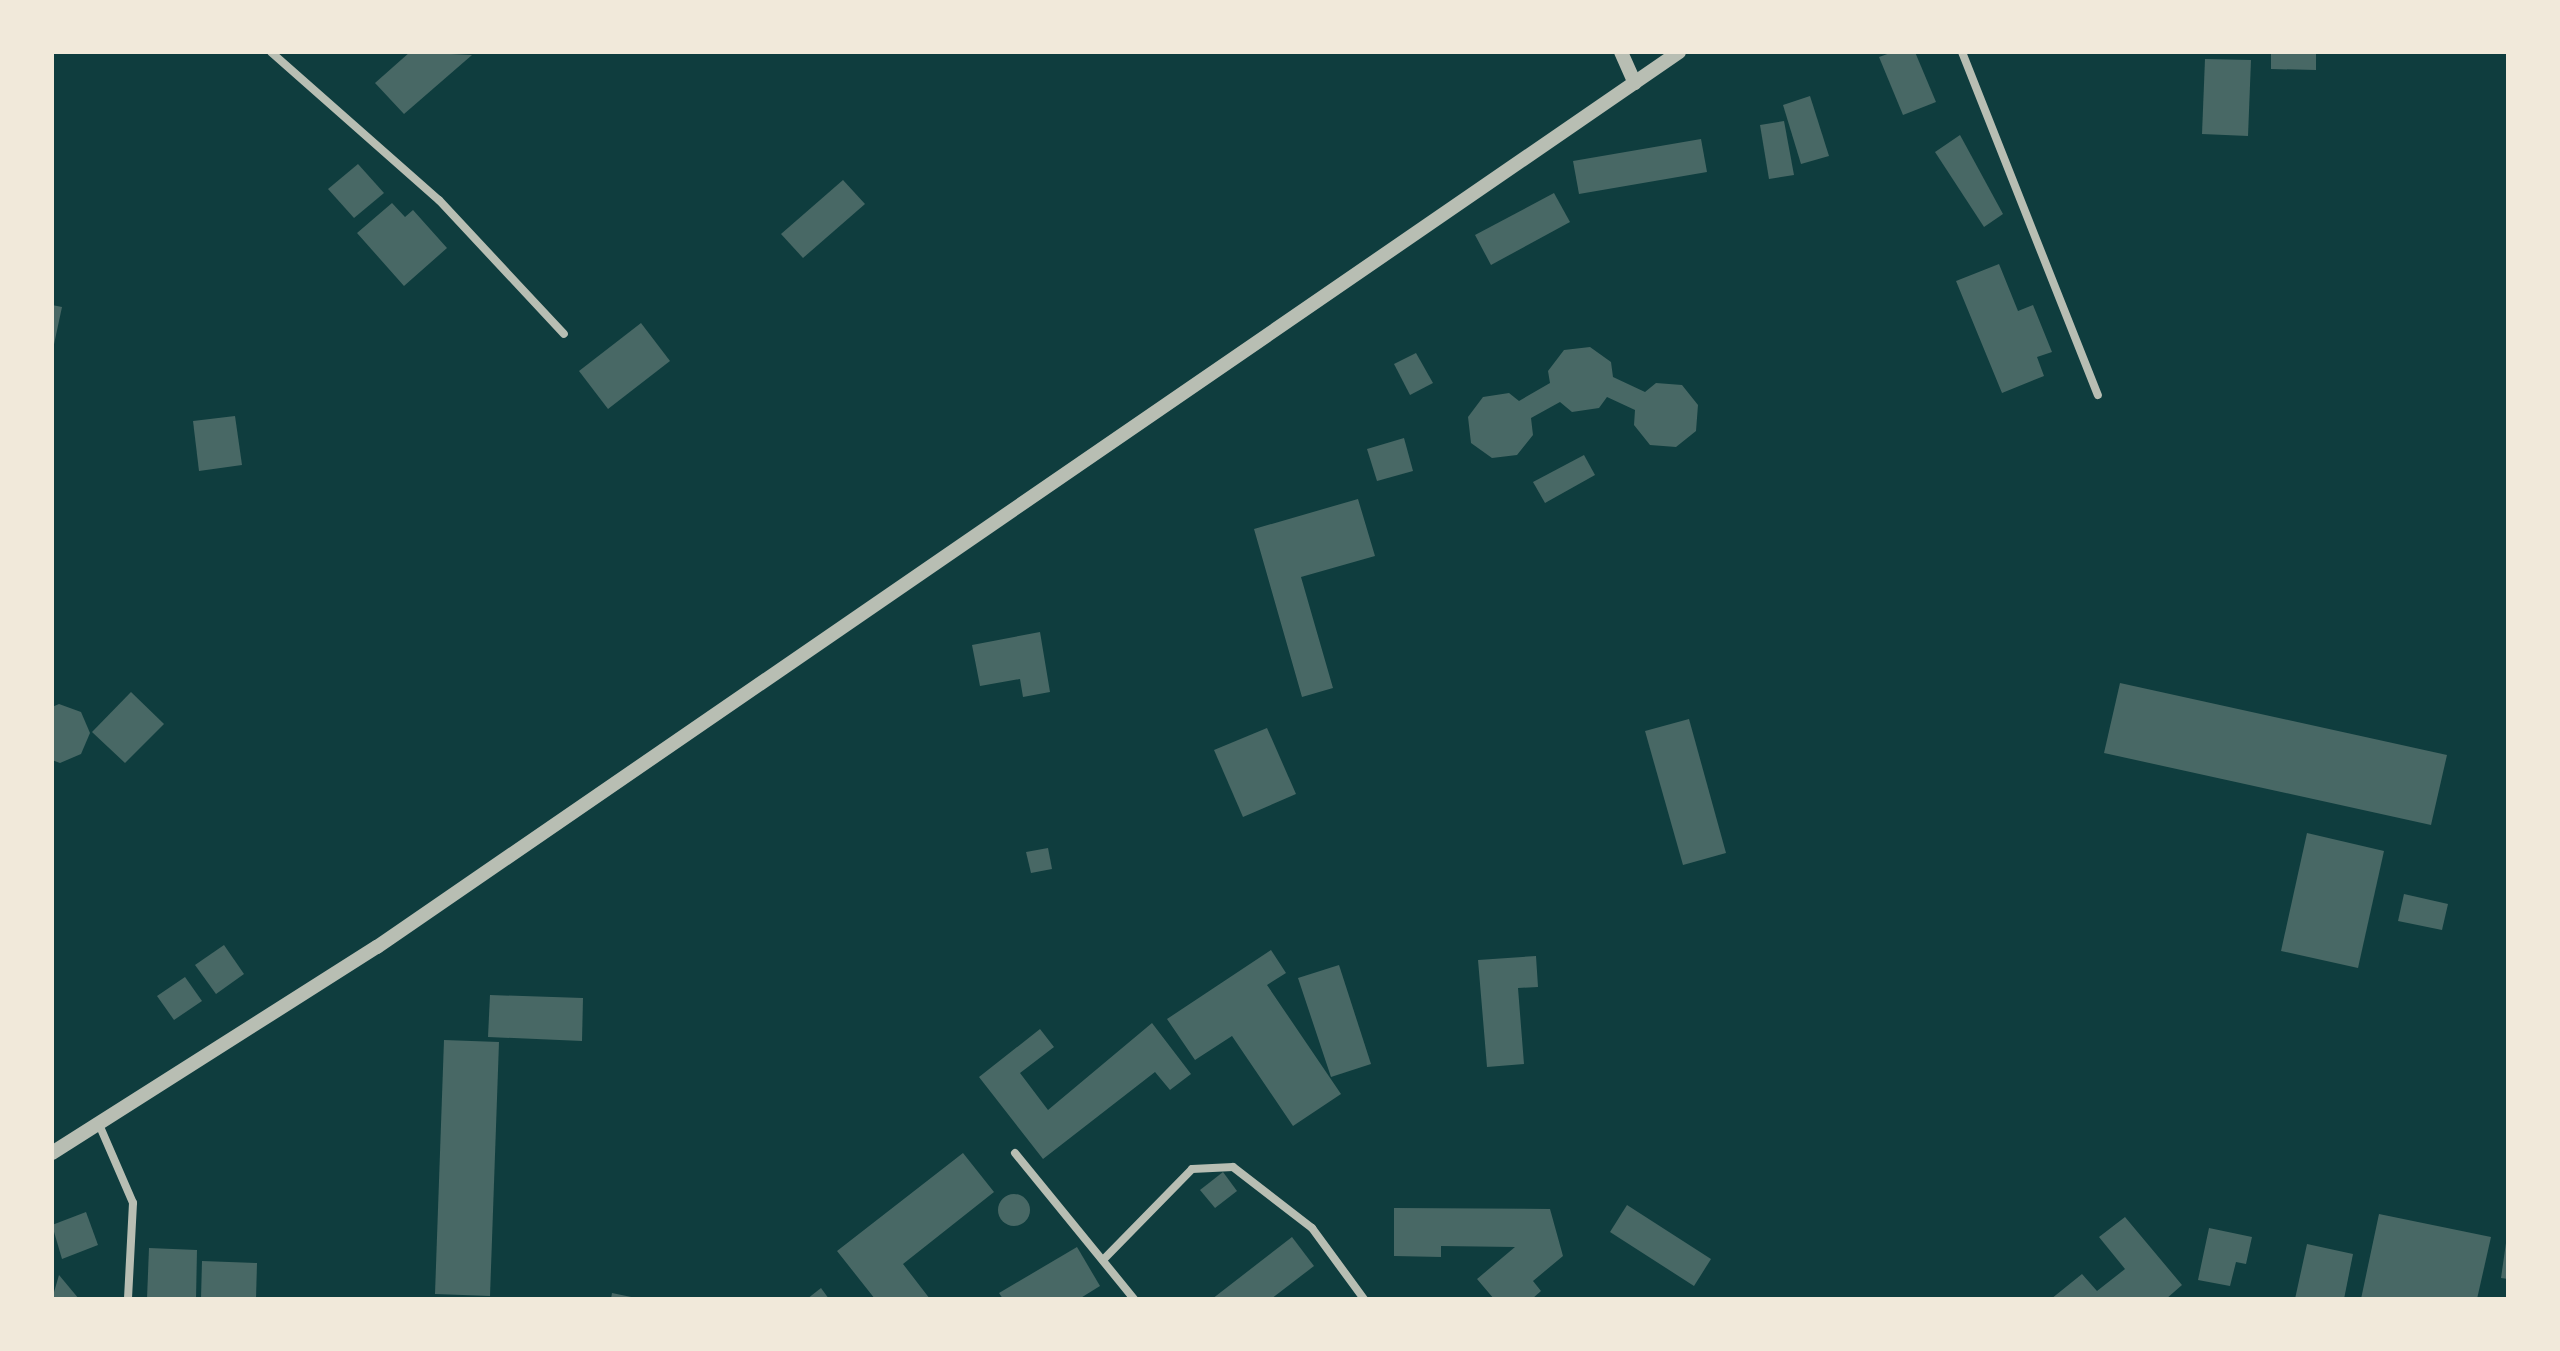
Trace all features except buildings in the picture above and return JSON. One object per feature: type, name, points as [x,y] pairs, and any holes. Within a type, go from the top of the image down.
[{"type":"street","points":[[271,52],[439,200],[564,334]]},
{"type":"street","points":[[1621,52],[1635,83]]},
{"type":"street","points":[[52,1153],[377,947],[1679,52]]},
{"type":"street","points":[[1962,52],[2098,395]]},
{"type":"street","points":[[98,1122],[133,1203],[128,1299]]},
{"type":"street","points":[[1015,1153],[1134,1299]]},
{"type":"street","points":[[1103,1260],[1192,1169],[1233,1167],[1312,1228],[1364,1299]]}]
